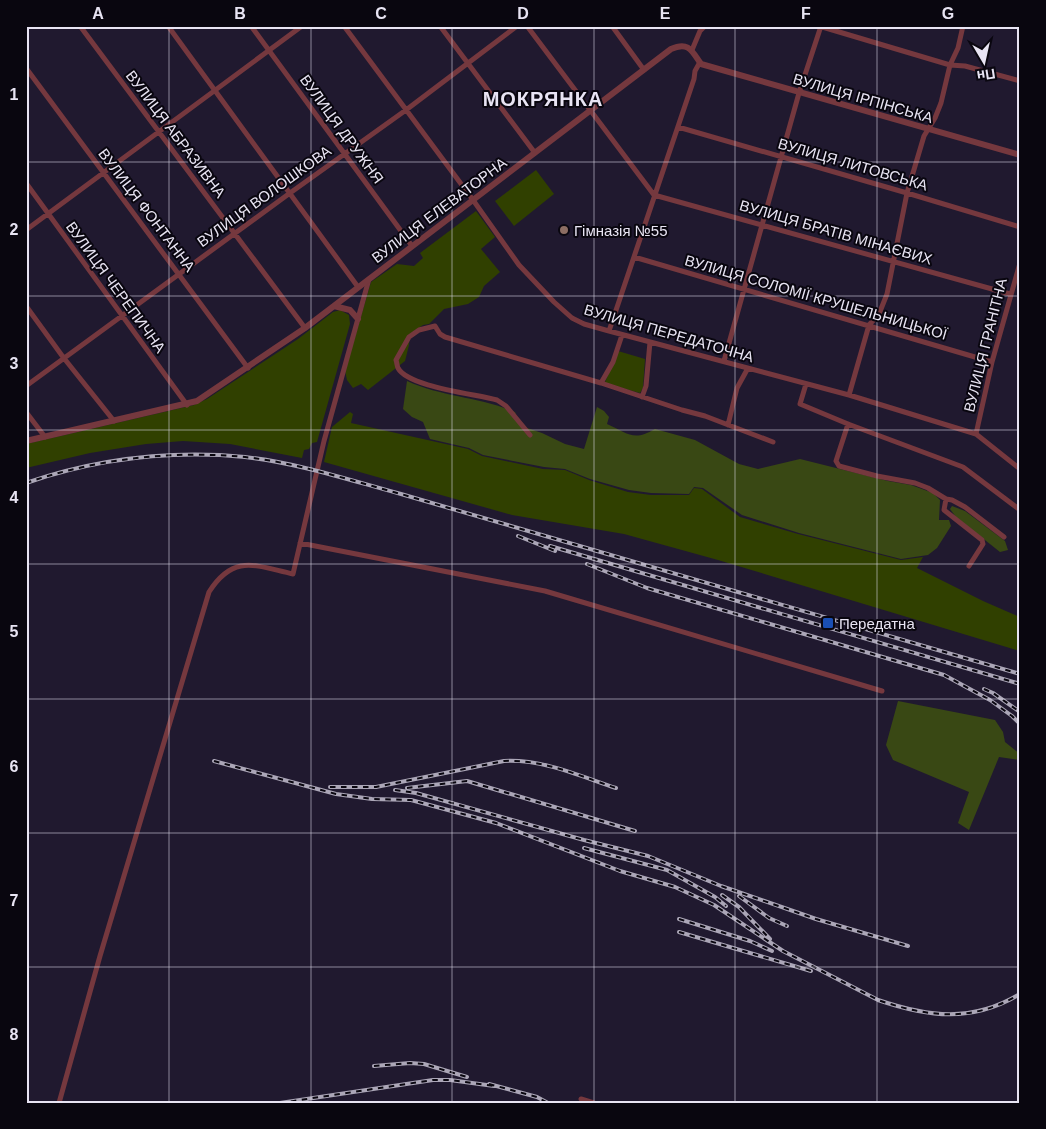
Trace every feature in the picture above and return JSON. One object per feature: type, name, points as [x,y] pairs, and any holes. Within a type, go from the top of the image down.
[{"type":"street","name":"ВУЛИЦЯ АБРАЗИВНА","points":[[80,26],[305,328]]},
{"type":"street","points":[[168,26],[358,288]]},
{"type":"street","name":"ВУЛИЦЯ ДРУЖНЯ","points":[[251,26],[412,246]]},
{"type":"street","points":[[26,230],[160,133],[302,26]]},
{"type":"street","name":"ВУЛИЦЯ ПЕРЕДАТОЧНА","points":[[344,26],[519,265],[572,318],[584,324],[608,331],[849,395],[976,434],[1020,469]]},
{"type":"street","points":[[440,26],[535,153]]},
{"type":"street","name":"ВУЛИЦЯ ВОЛОШКОВА","points":[[26,386],[290,192],[406,110],[517,26]]},
{"type":"street","points":[[527,26],[654,195]]},
{"type":"street","points":[[612,26],[644,70]]},
{"type":"street","points":[[608,331],[694,80],[694,71],[700,62],[692,50],[699,28],[705,26]]},
{"type":"street","points":[[724,362],[799,93],[820,26],[950,65],[965,66],[1020,81]]},
{"type":"street","points":[[849,395],[869,325],[879,314],[883,305],[907,193],[927,130],[935,118],[941,103],[950,65],[958,48],[963,26]]},
{"type":"street","name":"ВУЛИЦЯ ЕЛЕВАТОРНА","points":[[26,441],[198,401],[305,328],[671,49],[686,46],[692,50]]},
{"type":"street","name":"ВУЛИЦЯ ІРПІНСЬКА","points":[[700,62],[799,93],[1020,155]]},
{"type":"street","name":"ВУЛИЦЯ ФОНТАННА","points":[[26,68],[248,368]]},
{"type":"street","name":"ВУЛИЦЯ ЛИТОВСЬКА","points":[[678,127],[1020,227]]},
{"type":"street","name":"ВУЛИЦЯ ЧЕРЕПИЧНА","points":[[26,183],[187,405]]},
{"type":"street","name":"ВУЛИЦЯ БРАТІВ МІНАЄВИХ","points":[[654,195],[1010,294]]},
{"type":"street","name":"ВУЛИЦЯ СОЛОМІЇ КРУШЕЛЬНИЦЬКОЇ","points":[[634,257],[992,362]]},
{"type":"street","name":"ВУЛИЦЯ ГРАНІТНА","points":[[976,434],[992,362],[1020,263]]},
{"type":"street","points":[[59,1103],[100,956],[209,592],[216,581],[233,568],[248,564],[293,574],[324,441],[369,279]]},
{"type":"street","points":[[26,306],[63,357],[114,421]]},
{"type":"street","points":[[334,306],[350,310],[358,319]]},
{"type":"street","points":[[530,435],[506,406],[498,400],[477,394],[430,386],[404,374],[398,368],[396,360],[409,337],[419,330],[436,326],[444,337],[705,416],[773,442]]},
{"type":"street","points":[[601,383],[613,362],[622,335]]},
{"type":"street","points":[[642,397],[646,386],[650,342]]},
{"type":"street","points":[[728,425],[737,388],[748,368]]},
{"type":"street","points":[[806,384],[800,404],[962,467],[1020,510]]},
{"type":"street","points":[[26,412],[45,436]]},
{"type":"street","points":[[848,424],[836,461],[839,466],[915,483],[928,488],[965,507],[1004,537]]},
{"type":"street","points":[[946,498],[944,510],[982,540],[983,544],[969,566]]},
{"type":"street","points":[[300,543],[545,591],[882,691]]},
{"type":"street","points":[[581,1099],[594,1103]]},
{"type":"green space","points":[[536,170],[554,194],[514,226],[495,201]]},
{"type":"green space","points":[[476,211],[495,237],[481,249],[500,272],[484,286],[479,297],[468,304],[444,309],[429,324],[423,325],[410,334],[405,361],[368,390],[361,384],[353,388],[347,380],[345,371],[371,282],[397,264],[414,266],[423,258],[420,253]]},
{"type":"green space","points":[[340,310],[349,315],[350,324],[317,442],[312,443],[309,449],[304,450],[302,458],[230,444],[183,441],[146,444],[90,453],[26,468],[26,444],[194,405],[207,399],[298,339],[333,312]]},
{"type":"green space","points":[[618,351],[645,359],[643,388],[640,393],[605,382]]},
{"type":"green space","points":[[407,381],[434,390],[502,407],[515,412],[518,419],[527,428],[565,444],[584,449],[597,407],[609,417],[607,424],[631,435],[641,435],[655,429],[695,440],[739,464],[758,469],[800,459],[911,485],[933,493],[940,500],[939,520],[949,520],[951,526],[937,548],[928,555],[901,559],[799,533],[742,515],[703,488],[694,487],[689,494],[651,493],[629,490],[590,479],[565,469],[544,467],[483,455],[469,448],[430,439],[423,422],[412,417],[403,409]]},
{"type":"green space","points":[[350,412],[353,414],[351,423],[468,449],[482,456],[543,469],[565,470],[589,480],[628,492],[651,495],[689,495],[694,488],[702,489],[740,517],[901,560],[923,557],[917,568],[1020,617],[1020,651],[718,560],[624,534],[512,515],[324,462],[332,427]]},
{"type":"green space","points":[[952,506],[965,511],[1005,541],[1008,550],[1000,552],[956,517],[950,509]]},
{"type":"green space","points":[[898,701],[995,720],[1003,732],[1005,742],[1020,754],[1020,760],[999,757],[969,830],[958,823],[969,792],[893,760],[886,745]]},
{"type":"railway","points":[[26,483],[79,468],[134,458],[217,455],[284,463],[401,494],[1020,674]]},
{"type":"railway","points":[[518,536],[555,551]]},
{"type":"railway","points":[[550,546],[1020,684]]},
{"type":"railway","points":[[587,564],[647,588],[944,675],[990,700],[1020,724]]},
{"type":"railway","points":[[984,689],[1020,712]]},
{"type":"railway","points":[[214,761],[336,794],[372,799],[411,800],[496,823],[620,871],[675,887],[714,905],[783,951],[878,1000],[896,1006],[932,1013],[967,1013],[985,1010],[1020,994]]},
{"type":"railway","points":[[330,787],[376,787],[504,761],[519,761],[547,766],[616,788]]},
{"type":"railway","points":[[407,788],[467,781],[635,831]]},
{"type":"railway","points":[[395,790],[416,793],[648,856],[721,886],[816,919],[908,946]]},
{"type":"railway","points":[[584,848],[667,870],[715,897],[726,906]]},
{"type":"railway","points":[[722,895],[739,907],[770,939]]},
{"type":"railway","points":[[739,896],[769,918],[787,926]]},
{"type":"railway","points":[[679,919],[750,941],[772,951]]},
{"type":"railway","points":[[679,932],[811,971]]},
{"type":"railway","points":[[374,1066],[410,1063],[424,1064],[467,1077]]},
{"type":"railway","points":[[280,1103],[433,1080],[450,1080],[494,1086]]},
{"type":"railway","points":[[489,1084],[537,1097],[548,1103]]},
{"type":"place","name":"Гімназія №55","points":[[564,230]]},
{"type":"place","name":"Передатна","points":[[828,623]]},
{"type":"district","name":"МОКРЯНКА","points":[[543,99]]}]
